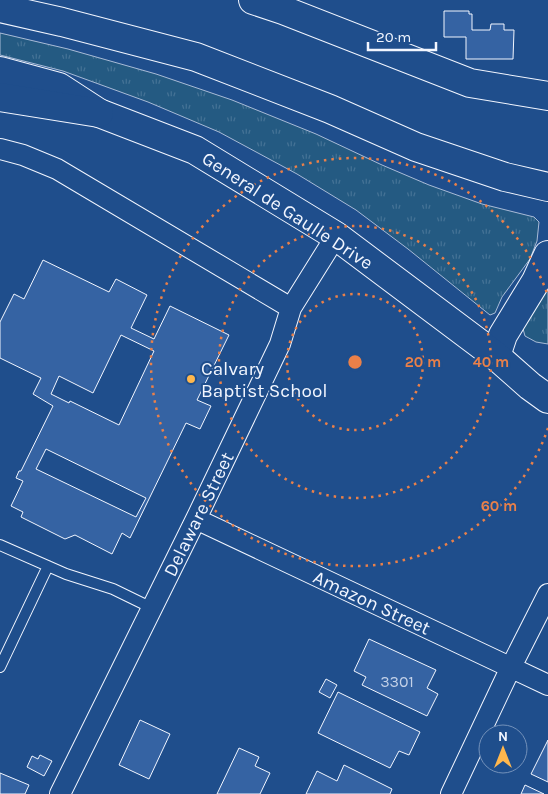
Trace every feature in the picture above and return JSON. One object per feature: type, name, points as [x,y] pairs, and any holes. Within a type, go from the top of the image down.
[{"type":"main road","points":[[253,0],[284,5],[470,83],[548,96]]},
{"type":"main road","points":[[0,8],[196,57],[322,105],[416,147],[505,177],[548,187]]},
{"type":"main road","name":"General de Gaulle Drive","points":[[0,71],[59,87],[99,113],[195,150],[336,236],[542,391]]},
{"type":"main road","points":[[0,97],[99,113]]},
{"type":"main road","points":[[496,356],[503,335],[536,281],[548,255]]},
{"type":"street","points":[[0,149],[23,155],[57,169],[291,308]]},
{"type":"street","name":"Delaware Street","points":[[63,793],[280,344],[291,308],[336,236]]},
{"type":"street","name":"Amazon Street","points":[[196,519],[548,685]]},
{"type":"street","points":[[451,794],[511,666],[538,620],[548,594]]},
{"type":"lane","points":[[0,545],[66,574],[113,589],[152,608]]},
{"type":"lane","points":[[0,667],[48,566]]},
{"type":"green space","points":[[0,33],[68,49],[156,74],[232,100],[316,134],[429,185],[482,204],[534,217],[539,222],[537,241],[530,259],[502,297],[495,313],[490,315],[356,210],[297,174],[219,132],[148,102],[63,71],[0,55]]},
{"type":"green space","points":[[548,283],[548,344],[536,342],[525,336],[522,325]]},
{"type":"building","points":[[444,11],[469,11],[469,14],[472,14],[472,30],[490,30],[491,24],[504,24],[504,30],[514,30],[513,59],[466,59],[466,37],[444,37]]},
{"type":"building","points":[[43,260],[109,292],[116,279],[147,295],[131,328],[154,339],[170,306],[229,335],[197,400],[211,406],[200,429],[186,423],[130,538],[122,533],[112,554],[75,535],[65,539],[21,517],[23,512],[11,506],[23,481],[16,478],[53,406],[33,394],[41,378],[0,358],[0,322],[14,294],[24,299]],"holes":[[[121,335],[154,351],[119,425],[70,401],[69,403],[51,394],[59,376],[93,393]],[[46,449],[146,498],[136,517],[36,469]]]},
{"type":"building","points":[[369,639],[436,670],[427,688],[438,694],[427,716],[362,685],[366,677],[354,671]]},
{"type":"building","points":[[326,679],[337,685],[330,698],[319,692]]},
{"type":"building","points":[[338,692],[420,732],[409,755],[399,751],[390,768],[318,733]]},
{"type":"building","points":[[140,720],[170,734],[149,779],[119,765]]},
{"type":"building","points":[[548,740],[548,782],[531,774]]},
{"type":"building","points":[[239,748],[259,757],[255,766],[270,773],[260,794],[217,794]]},
{"type":"building","points":[[40,755],[52,761],[44,776],[27,767],[32,756],[38,759]]},
{"type":"building","points":[[344,765],[392,789],[390,794],[306,794],[317,771],[337,781]]},
{"type":"building","points":[[0,773],[29,785],[25,794],[0,794]]},
{"type":"building","points":[[525,785],[544,794],[521,794]]},
{"type":"place","name":"Calvary Baptist School","points":[[191,379]]}]
